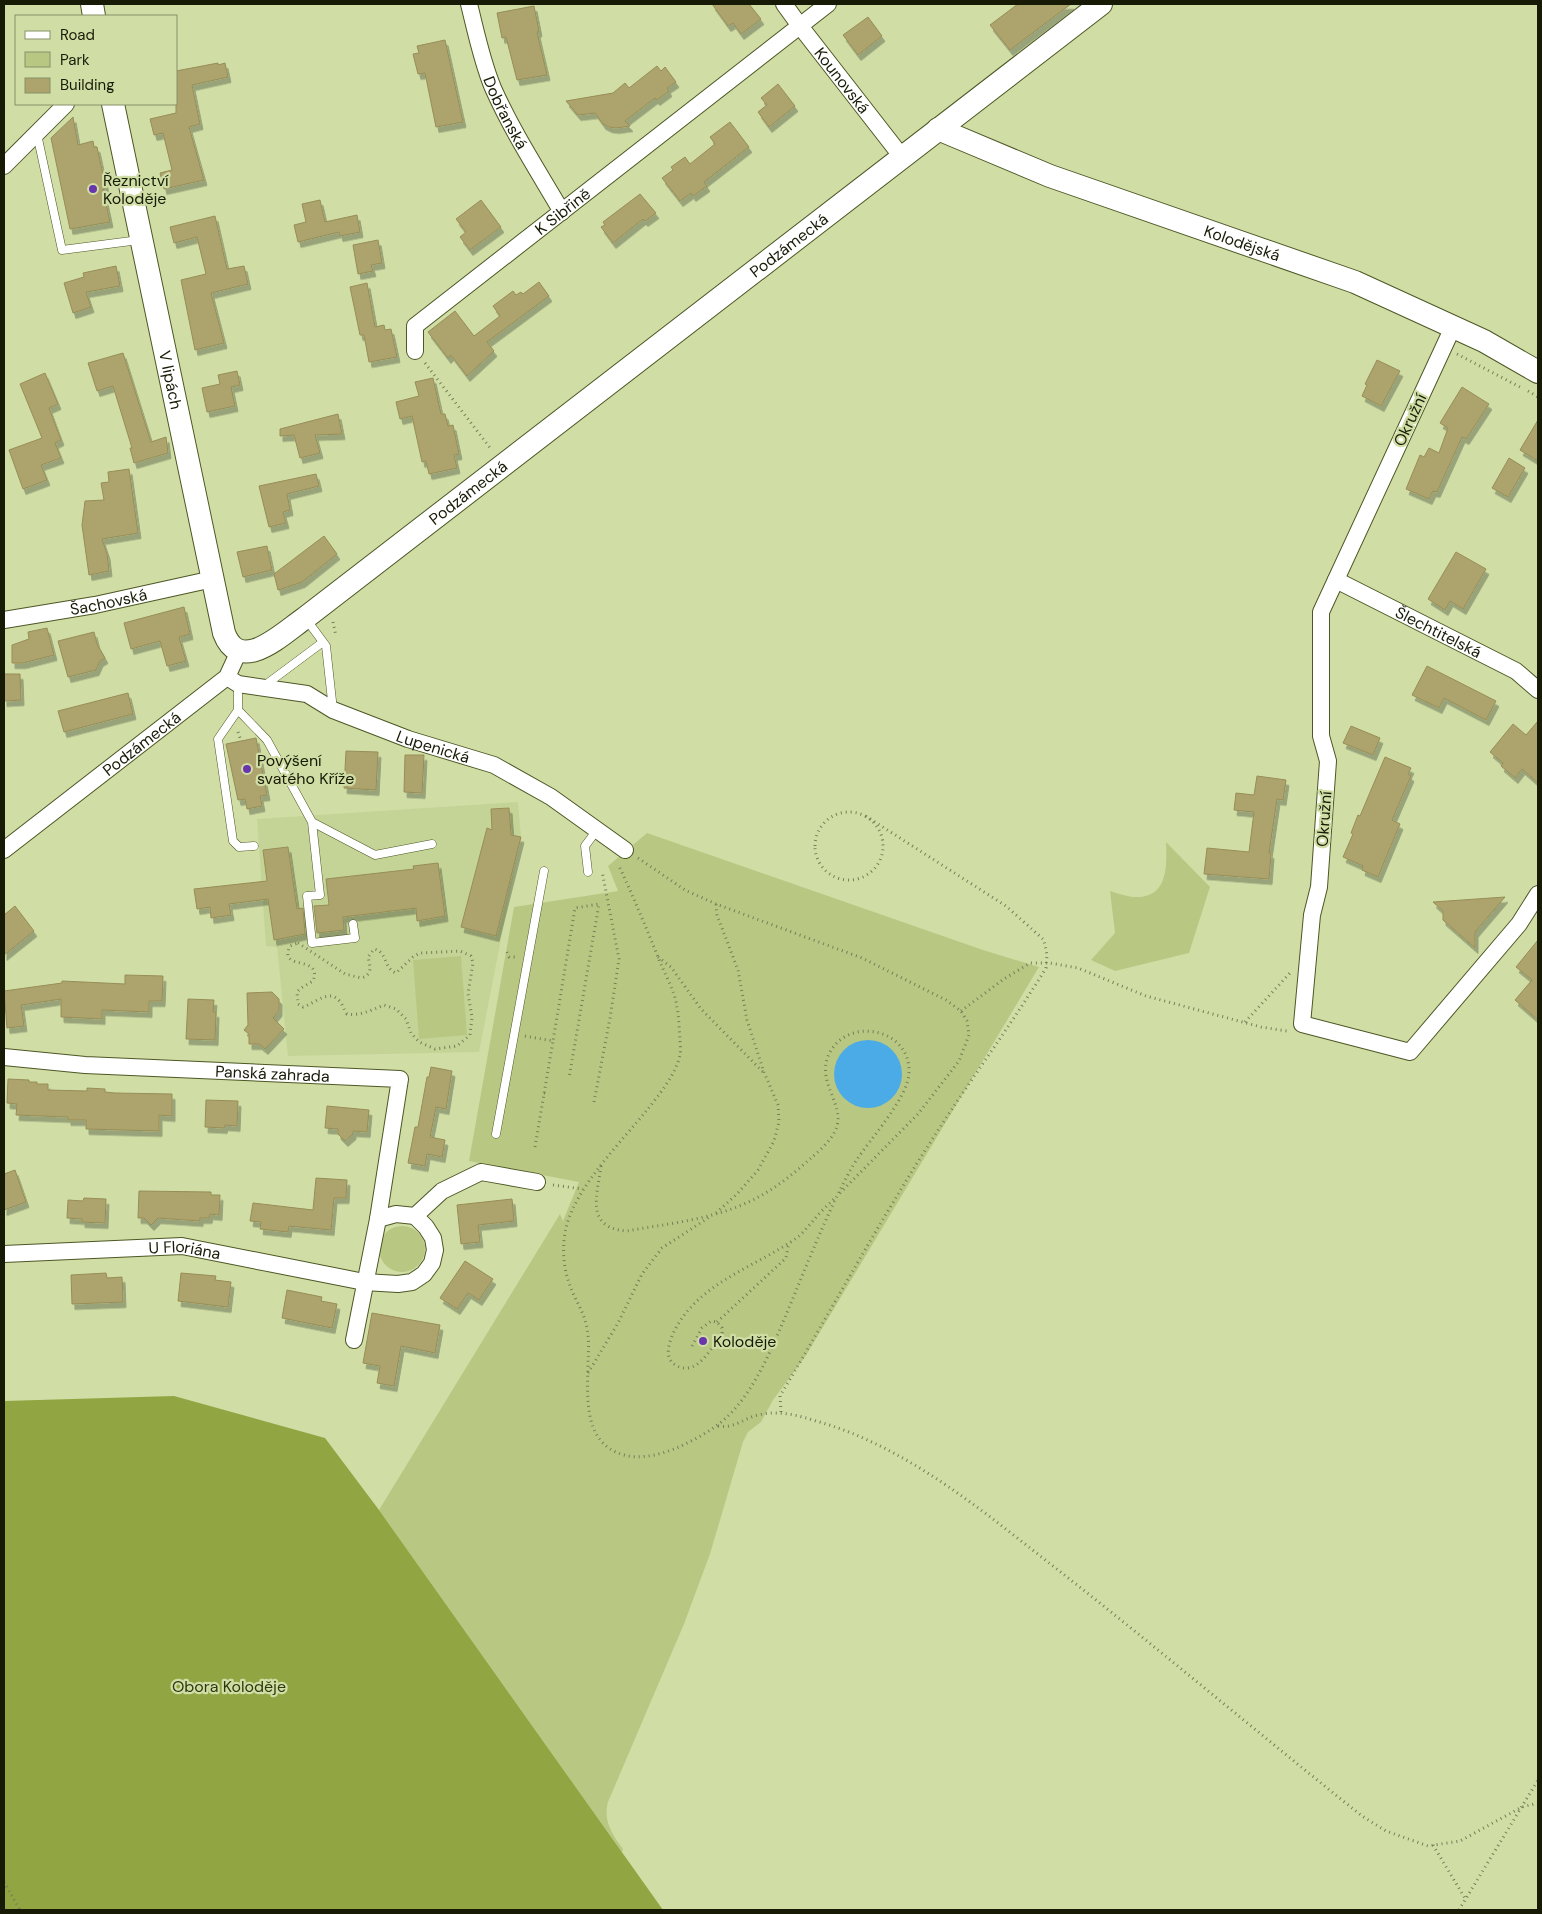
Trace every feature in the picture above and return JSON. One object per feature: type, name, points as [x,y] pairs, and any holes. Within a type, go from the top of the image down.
[{"type":"street","name":"Dobřanská","points":[[469,4],[492,87],[516,135],[562,212]]},
{"type":"street","name":"Kounovská","points":[[784,4],[902,157]]},
{"type":"street","name":"K Sibřině","points":[[415,351],[415,326],[828,4]]},
{"type":"street","name":"Podzámecká","points":[[4,850],[232,681],[239,651],[251,652],[258,650],[305,618],[1101,4]]},
{"type":"street","points":[[4,166],[65,105]]},
{"type":"street","name":"V lipách","points":[[113,105],[226,639],[239,651]]},
{"type":"street","name":"Kolodějská","points":[[938,129],[1050,176],[1355,282],[1484,341],[1538,372]]},
{"type":"street","name":"Okružní","points":[[1303,1016],[1304,962],[1319,887],[1328,761],[1321,736],[1321,612],[1453,327]]},
{"type":"street","name":"Šachovská","points":[[4,620],[95,605],[213,579]]},
{"type":"street","name":"Šlechtitelská","points":[[1336,580],[1516,672],[1538,690]]},
{"type":"street","name":"Lupenická","points":[[232,681],[260,689],[306,694],[333,710],[408,739],[494,765],[551,797],[595,828],[621,856]]},
{"type":"street","points":[[1303,1016],[1302,1024],[1410,1052],[1519,924],[1538,894]]},
{"type":"street","name":"Panská zahrada","points":[[4,1057],[85,1065],[400,1079],[378,1219],[354,1340]]},
{"type":"street","points":[[415,1216],[442,1191],[481,1172],[537,1182]]},
{"type":"street","points":[[364,1282],[398,1284],[412,1282],[424,1274],[432,1263],[435,1250],[433,1238],[426,1227],[415,1216],[396,1214],[378,1219]]},
{"type":"street","name":"U Floriána","points":[[4,1254],[182,1246],[364,1282]]},
{"type":"lane","points":[[37,133],[62,250],[141,240]]},
{"type":"lane","points":[[305,618],[326,646],[333,710]]},
{"type":"lane","points":[[260,689],[323,642]]},
{"type":"lane","points":[[232,681],[238,710],[267,740],[312,822],[320,895],[307,896],[312,943],[355,938],[353,924]]},
{"type":"lane","points":[[238,710],[218,739],[233,841],[239,847],[254,846]]},
{"type":"lane","points":[[312,822],[374,855],[432,844]]},
{"type":"lane","points":[[588,872],[585,846],[594,834],[595,828]]},
{"type":"lane","points":[[496,1134],[544,871]]},
{"type":"path","points":[[415,351],[491,449]]},
{"type":"path","points":[[781,1412],[780,1396],[868,1245],[935,1136],[994,1046],[1020,1011],[1046,968],[1047,963],[1044,940],[1006,906],[864,815],[845,811],[836,814],[821,826],[816,835],[816,855],[826,871],[834,877],[853,880],[863,878],[878,865],[884,847],[882,837],[872,820],[864,815]]},
{"type":"path","points":[[621,856],[716,904],[862,958],[946,1000],[960,1010],[967,1021],[969,1035],[959,1061],[918,1114],[800,1235],[730,1276],[705,1294],[688,1311],[676,1327],[669,1342],[668,1354],[671,1361],[679,1367],[688,1368],[698,1364],[722,1333],[722,1328],[718,1322],[711,1321],[702,1328],[692,1346]]},
{"type":"path","points":[[601,1166],[596,1213],[604,1224],[616,1230],[627,1231],[713,1214],[744,1204],[769,1191],[798,1170],[826,1144],[837,1128],[838,1114],[826,1082],[825,1067],[830,1051],[842,1038],[857,1031],[874,1030],[888,1036],[897,1042],[908,1060],[909,1074],[905,1090],[854,1163],[838,1195],[768,1358],[733,1411],[718,1426],[665,1454],[634,1457],[618,1454],[604,1444],[591,1425],[587,1399],[589,1347],[586,1322],[567,1280],[564,1249],[567,1224],[583,1189],[601,1166],[665,1088],[681,1054],[677,1004],[621,856]]},
{"type":"path","points":[[594,1102],[619,959],[606,893]]},
{"type":"path","points":[[535,1146],[575,908],[599,904],[569,1078]]},
{"type":"path","points":[[588,1373],[618,1323],[642,1274],[662,1248],[713,1214],[738,1193],[758,1170],[774,1141],[780,1122],[778,1105],[764,1072],[747,1020],[738,970],[717,915],[716,904]]},
{"type":"path","points":[[298,943],[345,974],[361,978],[368,974],[371,968],[368,957],[374,949],[380,950],[384,954],[388,968],[396,973],[420,953],[460,951],[471,956],[473,963],[468,994],[472,1017],[470,1035],[457,1046],[434,1048],[419,1042],[411,1033],[406,1019],[396,1009],[384,1005],[370,1012],[353,1015],[347,1014],[340,1001],[331,996],[324,996],[304,1007],[298,1004],[297,992],[313,982],[315,976],[313,969],[308,965],[292,961],[288,958],[287,952],[290,946],[298,943]]},
{"type":"path","points":[[658,956],[671,967],[701,1009],[764,1072]]},
{"type":"path","points":[[1245,1022],[1304,962]]},
{"type":"path","points":[[960,1010],[1030,963],[1047,963],[1078,968],[1150,997],[1245,1022],[1290,1031],[1303,1016]]},
{"type":"path","points":[[514,1034],[553,1041]]},
{"type":"path","points":[[544,1093],[549,1094]]},
{"type":"path","points":[[537,1182],[583,1189]]},
{"type":"path","points":[[718,1322],[786,1258],[788,1243]]},
{"type":"path","points":[[718,1426],[727,1428],[757,1415],[781,1412],[847,1431],[904,1458],[987,1514],[1138,1633],[1362,1816],[1386,1831],[1428,1846],[1460,1841],[1522,1807],[1538,1803]]},
{"type":"path","points":[[1459,1910],[1538,1780]]},
{"type":"path","points":[[1433,1845],[1466,1900]]},
{"type":"path","points":[[4,1882],[20,1910]]},
{"type":"shaded area","points":[[518,802],[521,837],[479,1052],[288,1056],[277,947],[266,946],[257,819]]},
{"type":"green space","points":[[647,833],[983,950],[1039,967],[805,1357],[773,1400],[761,1422],[748,1432],[743,1442],[710,1554],[684,1624],[608,1802],[608,1821],[612,1833],[623,1849],[622,1852],[379,1510],[560,1214],[563,1221],[579,1182],[469,1161],[514,907],[618,891],[608,866]]},
{"type":"green space","points":[[1166,842],[1210,887],[1189,953],[1115,971],[1091,960],[1115,933],[1110,891],[1133,897],[1153,893],[1163,880]]},
{"type":"green space","points":[[461,956],[467,1035],[419,1039],[413,960]]},
{"type":"green space","points":[[397,1226],[407,1226],[419,1232],[424,1240],[424,1258],[419,1266],[411,1271],[397,1272],[389,1269],[382,1262],[379,1254],[379,1244],[382,1236],[389,1229]]},
{"type":"green space","name":"Obora Koloděje","points":[[174,1396],[325,1438],[379,1510],[663,1910],[4,1910],[4,1401]]},
{"type":"water","points":[[875,1040],[887,1046],[896,1055],[902,1067],[900,1087],[892,1098],[875,1108],[861,1108],[844,1098],[836,1087],[834,1067],[844,1050],[855,1042]]},
{"type":"building","points":[[712,4],[749,4],[761,19],[741,34],[733,23],[728,26]]},
{"type":"building","points":[[1018,4],[1071,4],[1010,50],[990,25]]},
{"type":"building","points":[[534,6],[539,31],[537,32],[547,75],[517,80],[506,37],[502,38],[497,13]]},
{"type":"building","points":[[868,17],[882,36],[858,55],[843,35]]},
{"type":"building","points":[[445,40],[463,122],[436,127],[425,73],[418,74],[413,54],[419,53],[417,46]]},
{"type":"building","points":[[225,63],[228,77],[192,85],[200,124],[189,127],[204,180],[164,189],[160,173],[172,170],[163,133],[154,135],[150,119],[176,113],[176,105],[178,105],[178,71]]},
{"type":"building","points":[[657,66],[661,71],[665,67],[676,82],[667,88],[669,91],[657,100],[655,98],[625,121],[630,126],[609,127],[603,124],[595,113],[578,115],[566,101],[613,93],[625,83],[629,88]]},
{"type":"building","points":[[778,84],[795,106],[769,127],[758,112],[767,105],[761,98]]},
{"type":"building","points":[[73,117],[78,145],[93,141],[94,147],[97,147],[106,188],[103,189],[110,222],[70,229],[51,138]]},
{"type":"building","points":[[730,122],[749,147],[704,182],[707,186],[693,196],[691,193],[680,201],[662,178],[673,170],[671,167],[685,157],[690,164],[715,144],[710,137]]},
{"type":"building","points":[[640,194],[656,213],[645,221],[643,219],[613,243],[601,227],[605,225],[603,222]]},
{"type":"building","points":[[320,200],[325,222],[357,215],[360,232],[340,236],[339,232],[298,242],[294,225],[306,222],[302,204]]},
{"type":"building","points":[[481,200],[501,227],[470,250],[460,237],[466,232],[456,219]]},
{"type":"building","points":[[215,216],[227,269],[244,266],[248,284],[211,293],[224,343],[195,350],[181,280],[206,274],[197,237],[174,243],[170,227]]},
{"type":"building","points":[[378,240],[382,263],[371,265],[373,271],[358,274],[353,245]]},
{"type":"building","points":[[116,266],[120,286],[86,292],[91,307],[73,313],[64,283],[84,277],[83,273]]},
{"type":"building","points":[[539,282],[549,296],[487,342],[494,351],[467,376],[451,355],[448,358],[428,332],[455,311],[474,336],[500,316],[493,306],[513,291],[516,295],[521,292],[523,294]]},
{"type":"building","points":[[367,283],[375,327],[384,325],[385,330],[391,329],[397,357],[369,362],[364,335],[360,335],[350,287]]},
{"type":"building","points":[[123,353],[151,442],[166,437],[168,453],[134,463],[130,448],[132,448],[113,386],[97,391],[88,363]]},
{"type":"building","points":[[1377,360],[1400,371],[1381,406],[1362,396],[1367,385],[1365,384]]},
{"type":"building","points":[[237,371],[240,385],[231,387],[235,406],[207,412],[202,388],[220,384],[218,375]]},
{"type":"building","points":[[45,373],[58,404],[49,408],[61,440],[55,443],[61,458],[41,465],[47,480],[23,489],[9,450],[42,438],[20,384]]},
{"type":"building","points":[[433,378],[441,414],[445,414],[448,426],[453,425],[459,454],[454,455],[457,468],[429,474],[426,461],[422,462],[412,416],[400,419],[396,402],[419,396],[415,382]]},
{"type":"building","points":[[1462,387],[1489,404],[1466,439],[1462,437],[1437,492],[1433,491],[1429,499],[1406,489],[1420,455],[1424,457],[1429,448],[1439,453],[1448,428],[1440,423]]},
{"type":"building","points":[[338,414],[342,434],[315,435],[320,453],[300,458],[294,435],[280,436],[280,429]]},
{"type":"building","points":[[1538,420],[1538,461],[1520,450]]},
{"type":"building","points":[[1509,458],[1525,468],[1508,497],[1492,488]]},
{"type":"building","points":[[129,469],[138,533],[102,539],[107,554],[109,571],[89,575],[82,525],[85,501],[104,500],[101,483],[109,482],[108,472]]},
{"type":"building","points":[[316,474],[319,486],[287,494],[290,510],[283,512],[286,523],[269,527],[259,486]]},
{"type":"building","points":[[324,536],[337,554],[302,582],[278,590],[274,574]]},
{"type":"building","points":[[267,546],[272,570],[243,577],[237,552]]},
{"type":"building","points":[[1456,552],[1486,569],[1463,609],[1450,601],[1445,610],[1428,599]]},
{"type":"building","points":[[184,607],[190,634],[179,637],[186,661],[167,666],[160,641],[131,649],[124,623]]},
{"type":"building","points":[[47,628],[54,655],[23,663],[12,663],[12,645],[29,639],[28,632]]},
{"type":"building","points":[[94,632],[97,644],[105,658],[100,661],[96,670],[68,677],[58,641]]},
{"type":"building","points":[[1427,666],[1496,701],[1486,720],[1444,698],[1439,708],[1412,695]]},
{"type":"building","points":[[4,674],[20,674],[21,700],[4,701]]},
{"type":"building","points":[[128,693],[133,714],[64,732],[58,711]]},
{"type":"building","points":[[1538,721],[1538,783],[1522,769],[1515,778],[1501,766],[1503,763],[1490,752],[1513,724],[1526,735]]},
{"type":"building","points":[[1351,726],[1380,738],[1373,755],[1343,743]]},
{"type":"building","name":"Povýšení svatého Kříže","points":[[256,738],[267,795],[260,796],[262,806],[247,809],[245,799],[238,800],[226,744]]},
{"type":"building","points":[[346,751],[378,752],[376,790],[344,788]]},
{"type":"building","points":[[405,755],[424,755],[422,793],[404,792]]},
{"type":"building","points":[[1385,757],[1411,768],[1408,774],[1411,776],[1392,820],[1400,824],[1378,877],[1362,870],[1363,866],[1343,857],[1353,834],[1351,833],[1358,815],[1360,816]]},
{"type":"building","points":[[1257,776],[1286,780],[1283,800],[1277,799],[1269,853],[1271,853],[1269,879],[1204,874],[1207,848],[1249,852],[1254,812],[1234,810],[1236,793],[1254,795]]},
{"type":"building","points":[[509,808],[511,835],[521,837],[496,936],[461,927],[487,828],[492,830],[491,809]]},
{"type":"building","points":[[288,847],[297,909],[303,908],[305,934],[274,940],[268,899],[229,904],[231,915],[211,918],[210,907],[197,909],[194,889],[267,881],[263,850]]},
{"type":"building","points":[[438,863],[445,916],[417,921],[416,908],[343,917],[344,930],[317,933],[314,906],[329,905],[326,879],[414,869],[413,866]]},
{"type":"building","points":[[1505,897],[1475,932],[1475,948],[1443,920],[1443,911],[1433,902]]},
{"type":"building","points":[[15,906],[34,931],[4,955],[4,915]]},
{"type":"building","points":[[1538,940],[1538,1020],[1515,1000],[1532,980],[1516,967]]},
{"type":"building","points":[[125,975],[163,976],[162,1001],[149,1001],[149,1012],[102,1010],[102,1019],[61,1017],[61,999],[21,1005],[24,1026],[7,1028],[4,991],[62,983],[62,981],[125,984]]},
{"type":"building","points":[[272,992],[279,999],[279,1011],[273,1018],[284,1029],[265,1049],[259,1044],[249,1044],[249,1034],[244,1030],[248,1025],[247,993]]},
{"type":"building","points":[[188,999],[214,1000],[213,1012],[216,1012],[215,1040],[186,1039]]},
{"type":"building","points":[[431,1067],[452,1071],[446,1109],[436,1107],[430,1137],[445,1140],[442,1157],[427,1154],[425,1166],[408,1163],[415,1127],[418,1127],[427,1077],[429,1077]]},
{"type":"building","points":[[8,1079],[29,1080],[29,1082],[37,1082],[37,1084],[48,1084],[48,1090],[87,1091],[87,1088],[105,1089],[105,1092],[115,1093],[172,1094],[172,1116],[159,1115],[159,1131],[86,1129],[86,1120],[68,1120],[68,1117],[16,1115],[17,1104],[7,1103]]},
{"type":"building","points":[[206,1100],[238,1101],[237,1126],[225,1125],[224,1128],[205,1127]]},
{"type":"building","points":[[327,1106],[369,1110],[367,1132],[353,1131],[353,1134],[345,1141],[338,1134],[338,1129],[325,1128]]},
{"type":"building","points":[[15,1170],[26,1202],[4,1210],[4,1174]]},
{"type":"building","points":[[316,1178],[347,1180],[346,1198],[334,1198],[331,1230],[289,1226],[288,1232],[260,1229],[261,1222],[250,1221],[253,1203],[313,1210]]},
{"type":"building","points":[[139,1191],[211,1192],[211,1195],[220,1195],[219,1215],[210,1214],[209,1218],[200,1218],[200,1221],[158,1218],[151,1225],[144,1218],[138,1218]]},
{"type":"building","points":[[84,1198],[106,1199],[105,1223],[82,1222],[82,1219],[67,1218],[68,1200],[83,1201]]},
{"type":"building","points":[[512,1199],[514,1221],[478,1225],[480,1242],[461,1244],[457,1205]]},
{"type":"building","points":[[465,1261],[493,1279],[479,1300],[468,1293],[457,1309],[440,1298]]},
{"type":"building","points":[[106,1273],[107,1278],[122,1277],[123,1302],[72,1304],[71,1275]]},
{"type":"building","points":[[181,1273],[216,1276],[215,1280],[231,1282],[228,1307],[178,1301]]},
{"type":"building","points":[[287,1290],[322,1297],[321,1301],[337,1304],[332,1328],[282,1318]]},
{"type":"building","points":[[372,1313],[440,1325],[435,1353],[401,1346],[394,1386],[377,1383],[380,1366],[363,1363]]},
{"type":"place","name":"Řeznictví Koloděje","points":[[93,189]]},
{"type":"place","name":"Povýšení svatého Kříže","points":[[247,769]]},
{"type":"place","name":"Koloděje","points":[[703,1341]]}]
